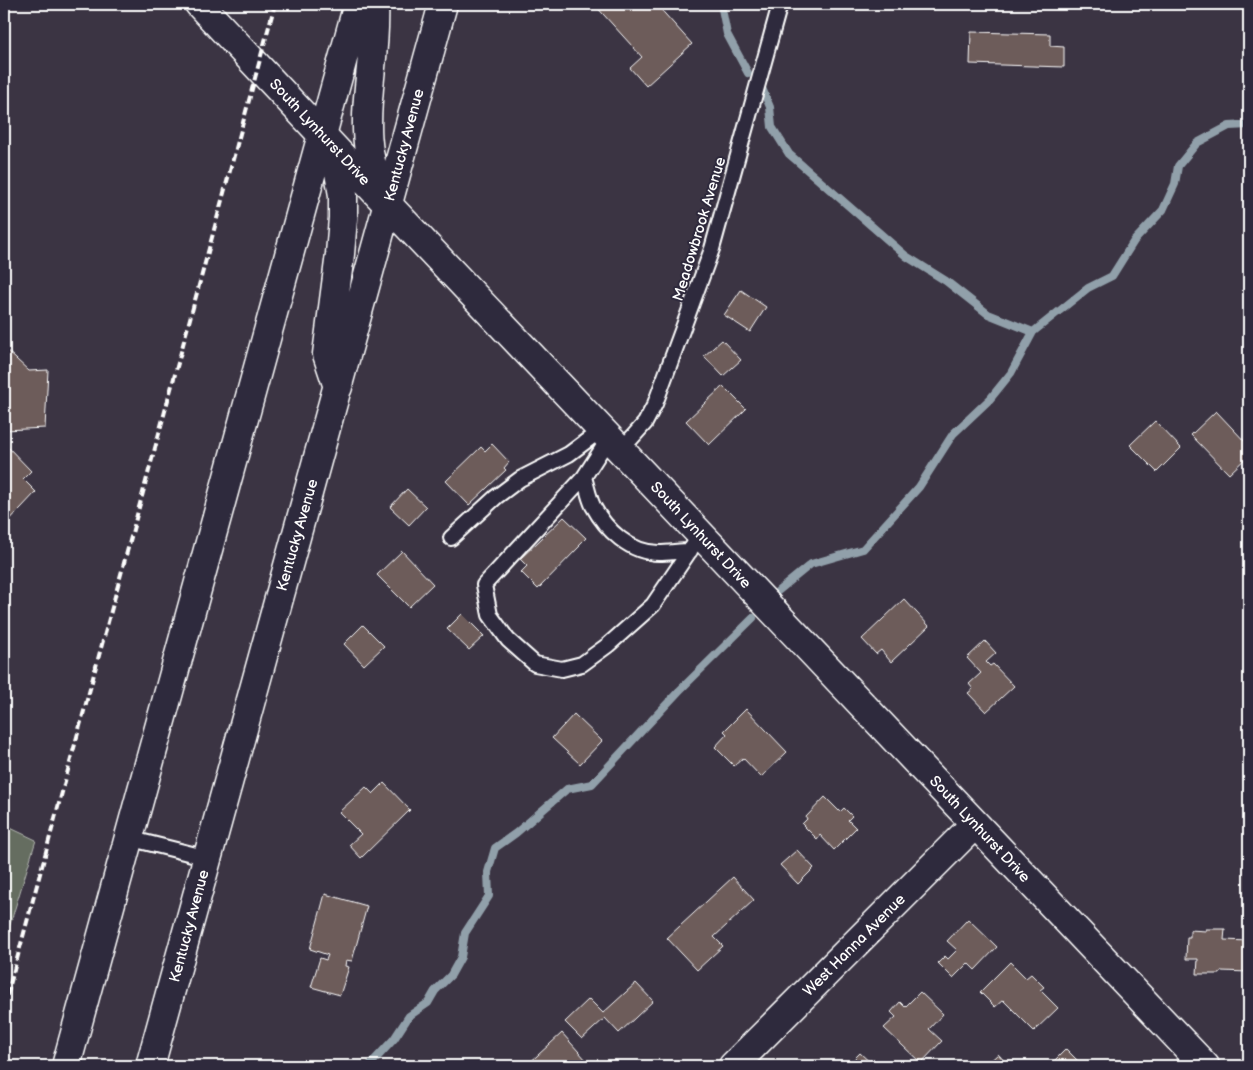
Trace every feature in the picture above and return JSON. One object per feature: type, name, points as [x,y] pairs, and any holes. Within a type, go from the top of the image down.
[{"type":"main road","name":"South Lynhurst Drive","points":[[199,4],[610,439],[695,543],[975,824],[1205,1066]]},
{"type":"main road","points":[[66,1066],[358,4]]},
{"type":"main road","points":[[374,4],[375,25],[367,91],[367,134],[374,176],[388,205]]},
{"type":"main road","name":"Kentucky Avenue","points":[[150,1066],[443,4]]},
{"type":"main road","points":[[322,134],[339,172],[343,195],[343,218],[338,271],[327,354],[338,387]]},
{"type":"main road","name":"West Hanna Avenue","points":[[733,1066],[975,824]]},
{"type":"lane","name":"Meadowbrook Avenue","points":[[610,439],[645,423],[655,404],[703,276],[724,211],[780,4]]},
{"type":"lane","points":[[610,439],[584,477],[484,585],[490,615],[508,640],[535,664],[562,669],[582,664],[608,645],[653,605],[695,543]]},
{"type":"lane","points":[[451,538],[496,497],[520,479],[570,454],[610,439]]},
{"type":"lane","points":[[584,477],[592,504],[604,525],[622,540],[640,550],[658,553],[695,543]]},
{"type":"lane","points":[[128,838],[208,858]]},
{"type":"green space","points":[[4,825],[36,840],[4,944]]},
{"type":"building","points":[[594,4],[656,4],[692,44],[646,86],[630,68],[642,57]]},
{"type":"building","points":[[971,32],[1050,34],[1050,46],[1064,47],[1064,67],[970,64]]},
{"type":"building","points":[[741,290],[766,307],[750,332],[724,315]]},
{"type":"building","points":[[722,340],[741,360],[723,376],[704,356]]},
{"type":"building","points":[[4,348],[29,371],[48,370],[45,428],[5,430],[4,438]]},
{"type":"building","points":[[723,386],[746,409],[709,445],[686,421]]},
{"type":"building","points":[[1216,411],[1249,446],[1249,455],[1229,474],[1191,435]]},
{"type":"building","points":[[1155,421],[1181,448],[1157,472],[1130,445]]},
{"type":"building","points":[[4,443],[31,471],[23,479],[36,492],[4,526]]},
{"type":"building","points":[[492,444],[509,462],[504,468],[506,470],[469,505],[446,481],[481,447],[485,451]]},
{"type":"building","points":[[407,489],[426,507],[409,525],[390,507]]},
{"type":"building","points":[[564,517],[586,538],[538,589],[521,572],[527,566],[520,559]]},
{"type":"building","points":[[402,551],[433,584],[409,607],[377,575]]},
{"type":"building","points":[[904,599],[929,626],[891,662],[881,650],[876,654],[862,639]]},
{"type":"building","points":[[462,614],[484,636],[469,650],[447,629]]},
{"type":"building","points":[[363,625],[384,646],[364,665],[344,644]]},
{"type":"building","points":[[985,641],[996,653],[986,662],[990,666],[993,664],[1014,686],[986,712],[968,693],[973,689],[969,684],[981,673],[967,658]]},
{"type":"building","points":[[746,709],[787,752],[761,777],[743,758],[734,766],[715,747],[727,734],[724,731]]},
{"type":"building","points":[[574,714],[602,741],[580,764],[552,738]]},
{"type":"building","points":[[384,783],[410,810],[361,858],[349,845],[361,834],[339,812],[366,787],[373,794]]},
{"type":"building","points":[[825,797],[840,812],[844,808],[852,816],[848,820],[856,828],[834,850],[820,835],[817,839],[802,824]]},
{"type":"building","points":[[797,850],[814,868],[798,884],[780,865]]},
{"type":"building","points":[[733,877],[754,900],[714,937],[723,946],[697,970],[667,938]]},
{"type":"building","points":[[325,894],[367,906],[352,961],[346,960],[345,966],[349,967],[340,995],[311,987],[320,958],[326,960],[328,955],[310,949]]},
{"type":"building","points":[[968,919],[997,947],[975,970],[968,963],[953,978],[938,963],[945,956],[948,959],[957,950],[947,941]]},
{"type":"building","points":[[1206,929],[1225,929],[1224,940],[1249,941],[1249,972],[1221,971],[1220,974],[1197,974],[1198,959],[1186,959],[1187,937],[1190,937],[1190,930],[1206,931]]},
{"type":"building","points":[[1010,962],[1026,978],[1031,974],[1044,987],[1040,990],[1058,1008],[1034,1031],[1003,1000],[995,1007],[980,992]]},
{"type":"building","points":[[636,983],[653,1001],[619,1033],[605,1018],[582,1039],[565,1022],[589,999],[603,1013]]},
{"type":"building","points":[[920,992],[943,1014],[929,1029],[942,1041],[921,1063],[884,1028],[896,1017],[891,1012],[900,1002],[905,1007]]},
{"type":"building","points":[[562,1033],[587,1061],[582,1066],[526,1066]]},
{"type":"building","points":[[1066,1049],[1083,1066],[1049,1066]]},
{"type":"building","points":[[860,1053],[874,1066],[847,1066]]},
{"type":"building","points":[[998,1054],[1009,1066],[985,1066]]},
{"type":"waterway","points":[[721,4],[727,34],[748,73]]},
{"type":"waterway","points":[[762,88],[770,107],[772,127],[789,154],[906,256],[946,281],[988,314],[1033,332]]},
{"type":"waterway","points":[[778,591],[811,564],[863,549],[919,487],[953,434],[990,399],[1011,373],[1033,332],[1088,288],[1112,276],[1134,241],[1163,210],[1175,184],[1178,166],[1197,143],[1229,126],[1249,125]]},
{"type":"waterway","points":[[369,1066],[394,1039],[409,1016],[428,1003],[435,991],[451,975],[461,957],[465,933],[489,896],[488,872],[495,848],[516,833],[567,789],[592,784],[679,691],[753,618]]},
{"type":"railway","points":[[4,1007],[275,4]]}]
